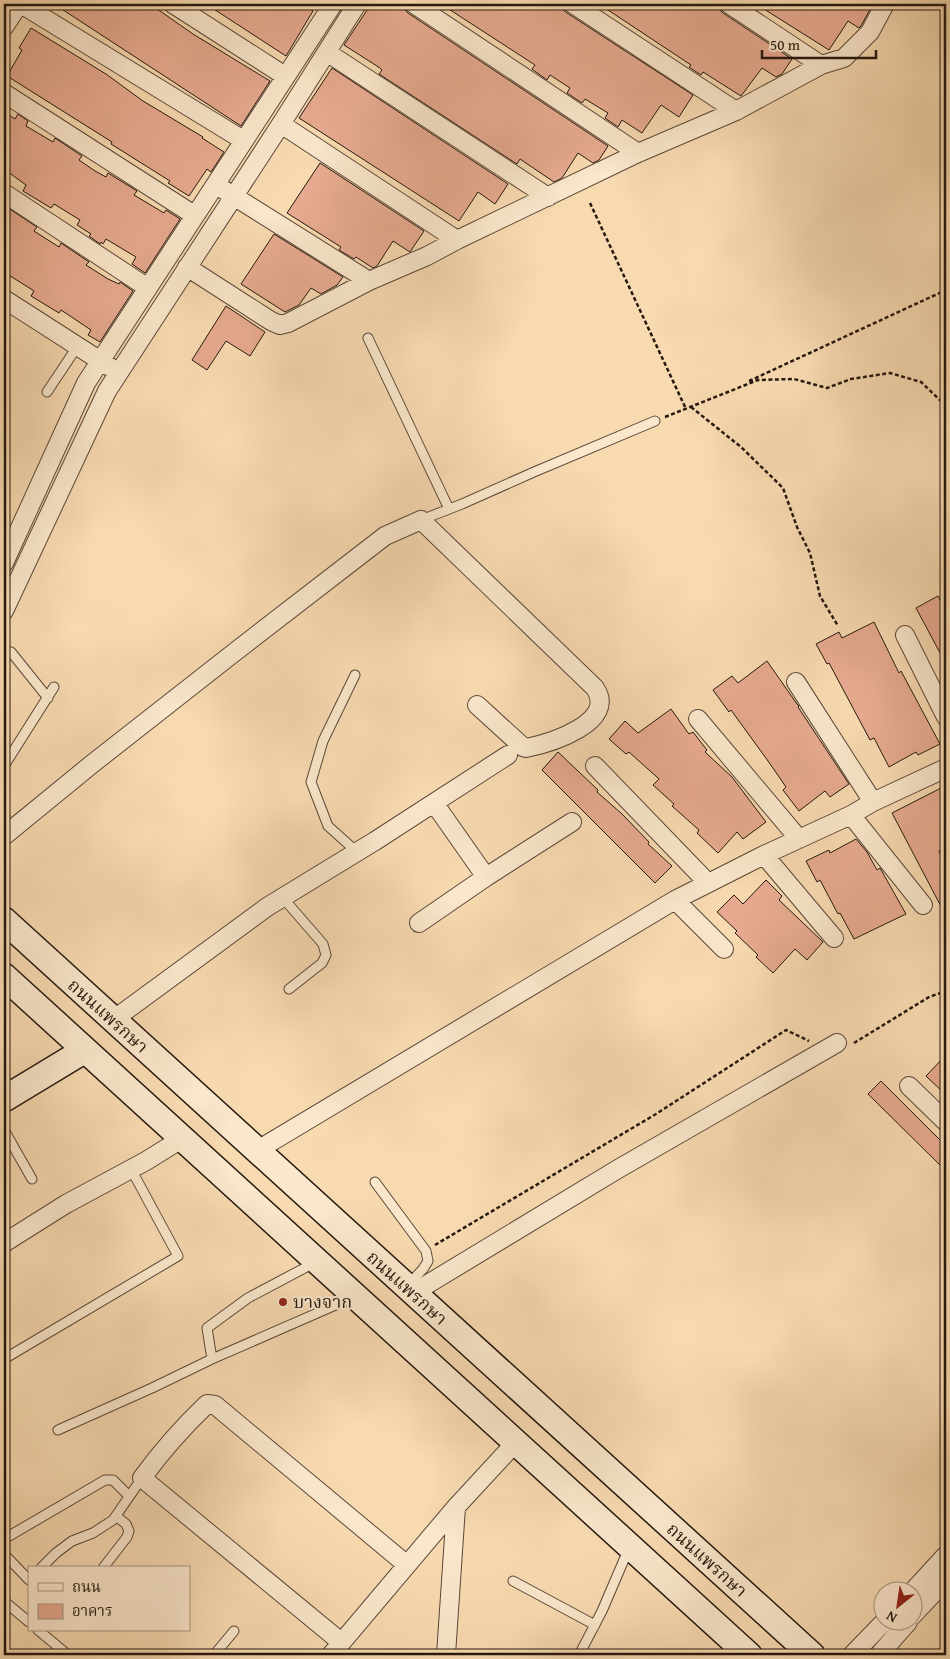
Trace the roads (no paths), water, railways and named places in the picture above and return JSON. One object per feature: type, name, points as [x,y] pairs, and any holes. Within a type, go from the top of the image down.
[{"type":"main road","name":"ถนนแพรกษา","points":[[4,920],[812,1655]]},
{"type":"main road","points":[[4,976],[749,1655]]},
{"type":"main road","points":[[4,1099],[85,1050]]},
{"type":"street","points":[[4,27],[20,4],[243,140]]},
{"type":"street","points":[[173,4],[285,76]]},
{"type":"street","points":[[4,563],[86,383],[333,4]]},
{"type":"street","points":[[4,611],[107,391],[328,53],[357,4]]},
{"type":"street","points":[[414,4],[638,153]]},
{"type":"street","points":[[573,4],[736,111]]},
{"type":"street","points":[[729,4],[821,66]]},
{"type":"street","points":[[187,267],[271,321],[280,325],[288,323],[369,281],[427,256],[638,153],[736,111],[821,66],[844,58],[870,32],[885,4]]},
{"type":"street","points":[[328,53],[548,197]]},
{"type":"street","points":[[4,93],[194,215]]},
{"type":"street","points":[[282,124],[457,240]]},
{"type":"street","points":[[215,185],[369,281]]},
{"type":"street","points":[[4,193],[148,288]]},
{"type":"street","points":[[4,299],[118,373]]},
{"type":"street","points":[[26,514],[45,523]]},
{"type":"street","points":[[4,836],[192,685],[385,536],[421,520],[595,688],[601,700],[600,708],[596,715],[584,725],[553,741],[526,748],[477,705]]},
{"type":"street","points":[[905,635],[946,718]]},
{"type":"street","points":[[796,682],[873,802]]},
{"type":"street","points":[[698,719],[799,839]]},
{"type":"street","points":[[113,1020],[267,907],[508,755]]},
{"type":"street","points":[[595,766],[708,883]]},
{"type":"street","points":[[256,1151],[675,900],[764,855],[851,815],[873,802],[945,773]]},
{"type":"street","points":[[434,803],[486,877]]},
{"type":"street","points":[[851,815],[923,905]]},
{"type":"street","points":[[419,923],[572,822]]},
{"type":"street","points":[[764,855],[834,938]]},
{"type":"street","points":[[675,900],[724,949]]},
{"type":"street","points":[[409,1290],[618,1169],[845,1044]]},
{"type":"street","points":[[908,1086],[946,1122]]},
{"type":"street","points":[[4,1244],[66,1204],[183,1138]]},
{"type":"street","points":[[407,1565],[215,1405],[207,1404],[191,1420],[142,1478],[336,1649],[407,1565],[456,1507],[516,1442]]},
{"type":"street","points":[[446,1655],[456,1507]]},
{"type":"street","points":[[921,1582],[946,1555]]},
{"type":"street","points":[[922,1605],[946,1580]]},
{"type":"street","points":[[852,1655],[874,1632]]},
{"type":"street","points":[[879,1655],[899,1632]]},
{"type":"lane","points":[[368,338],[449,510]]},
{"type":"lane","points":[[47,392],[77,347]]},
{"type":"lane","points":[[421,520],[449,510],[655,421]]},
{"type":"lane","points":[[11,652],[48,698]]},
{"type":"lane","points":[[355,675],[323,741],[311,782],[328,826],[357,852]]},
{"type":"lane","points":[[4,766],[54,687]]},
{"type":"lane","points":[[283,898],[323,944],[326,955],[322,963],[289,989]]},
{"type":"lane","points":[[4,1130],[32,1179]]},
{"type":"lane","points":[[4,1359],[178,1256],[131,1169]]},
{"type":"lane","points":[[375,1182],[426,1251],[428,1261],[409,1290]]},
{"type":"lane","points":[[212,1359],[207,1328],[248,1298],[318,1261]]},
{"type":"lane","points":[[58,1430],[212,1359],[356,1296]]},
{"type":"lane","points":[[43,1566],[72,1541],[93,1532],[113,1520],[142,1478]]},
{"type":"lane","points":[[4,1539],[106,1480],[113,1480],[129,1496]]},
{"type":"lane","points":[[105,1566],[127,1537],[129,1531],[126,1524],[116,1516]]},
{"type":"lane","points":[[579,1655],[595,1625],[630,1546]]},
{"type":"lane","points":[[4,1554],[28,1579]]},
{"type":"lane","points":[[513,1581],[595,1625]]},
{"type":"lane","points":[[5,1604],[28,1621]]},
{"type":"lane","points":[[214,1655],[234,1631]]},
{"type":"lane","points":[[40,1632],[68,1655]]},
{"type":"place","name":"บางจาก","points":[[283,1302]]}]
